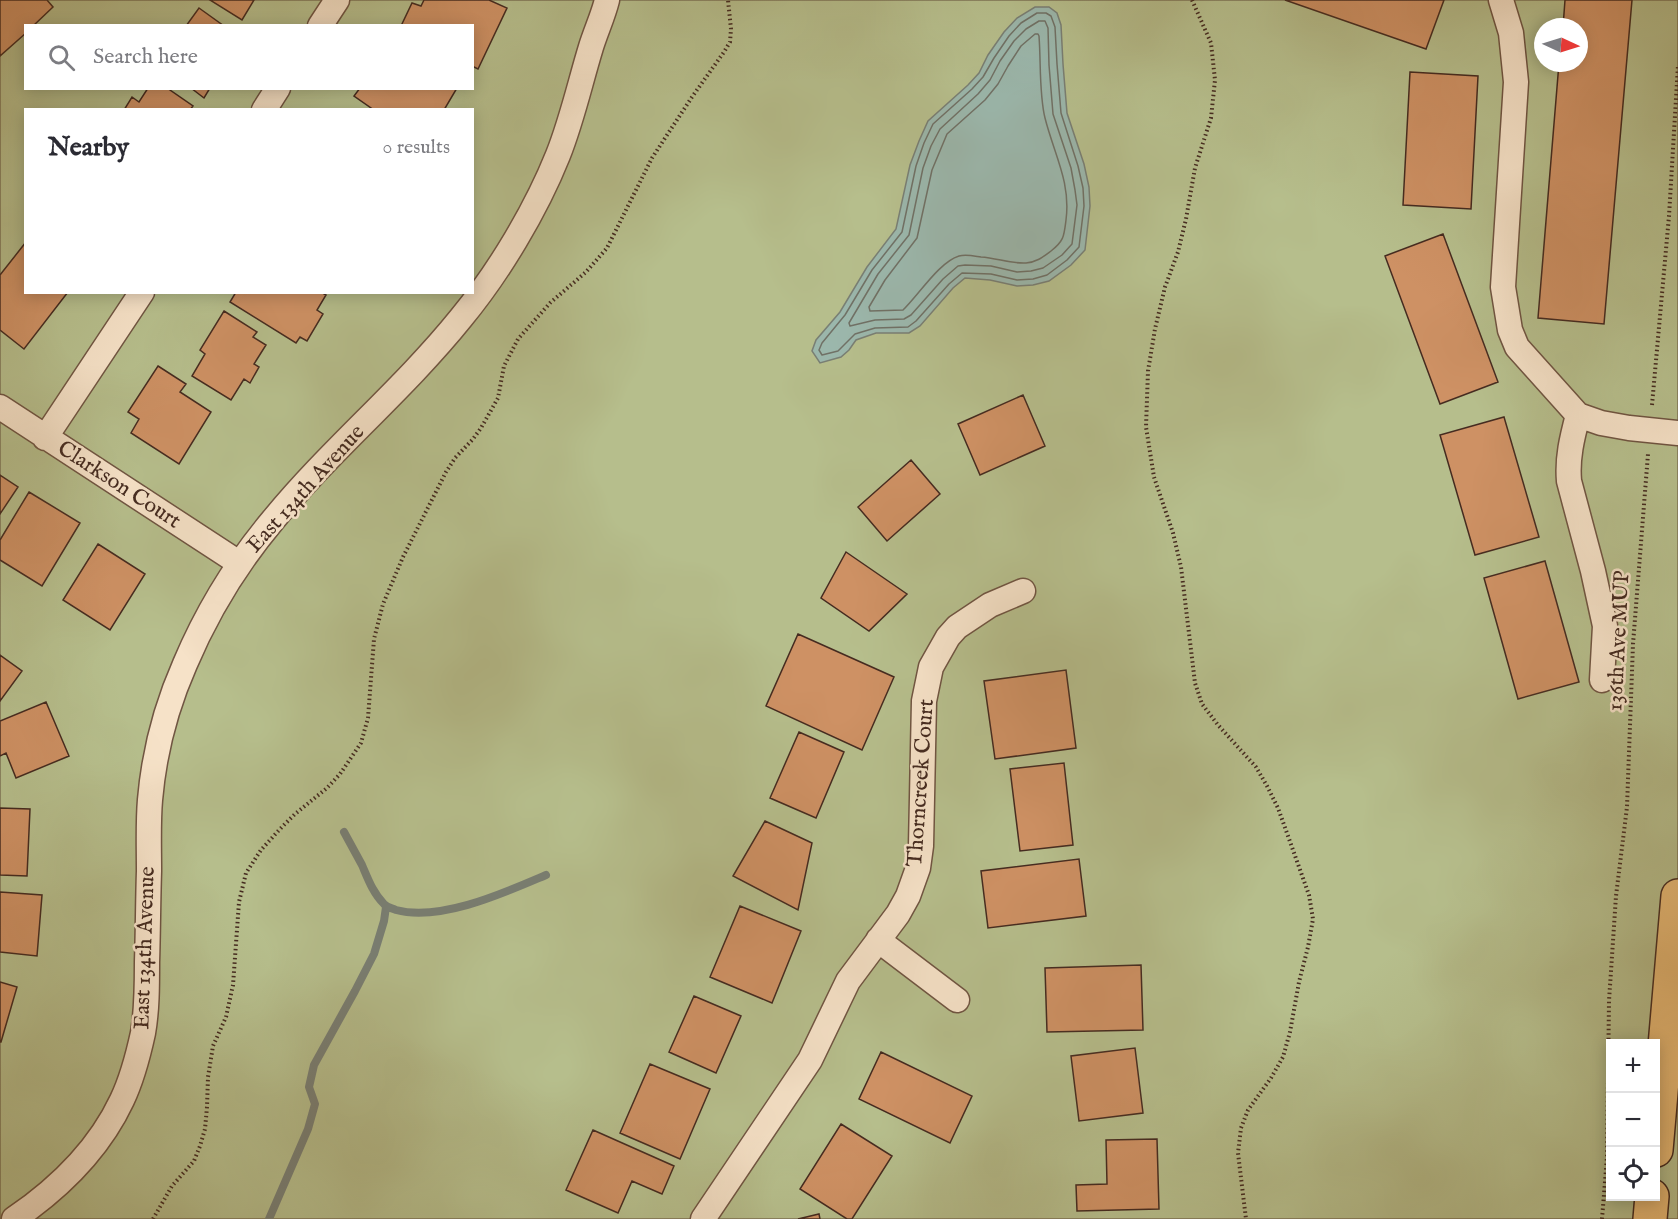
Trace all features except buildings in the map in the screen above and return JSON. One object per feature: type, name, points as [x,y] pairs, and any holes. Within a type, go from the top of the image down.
[{"type":"main road","points":[[1656,1147],[1678,896]]},
{"type":"main road","points":[[1650,1219],[1652,1201]]},
{"type":"street","points":[[321,24],[337,0]]},
{"type":"street","name":"East 134th Avenue","points":[[588,0],[591,47]]},
{"type":"street","name":"East 134th Avenue","points":[[14,1219],[58,1185],[92,1149],[122,1102],[131,1080],[143,1030],[147,994],[150,802],[160,735],[185,662],[213,606],[239,563],[272,520],[379,409],[459,321],[486,286],[534,208],[558,155],[607,0]]},
{"type":"street","points":[[1501,0],[1511,33],[1516,82],[1503,287],[1510,330],[1517,347],[1578,415],[1613,425],[1678,433]]},
{"type":"street","points":[[265,108],[277,90]]},
{"type":"street","points":[[45,438],[141,294]]},
{"type":"street","name":"Clarkson Court","points":[[0,407],[239,563]]},
{"type":"street","points":[[1578,415],[1569,450],[1568,470],[1605,626],[1602,680]]},
{"type":"street","name":"Thorncreek Court","points":[[703,1219],[810,1060],[848,981],[898,914],[908,896],[918,868],[921,846],[924,701],[931,667],[948,637],[957,627],[990,605],[1023,591]]},
{"type":"street","points":[[878,940],[957,999]]},
{"type":"path","points":[[153,1219],[172,1186],[194,1161],[200,1146],[207,1107],[208,1077],[213,1046],[226,1017],[232,985],[239,902],[246,873],[261,850],[280,829],[340,774],[361,743],[368,718],[374,639],[383,604],[408,548],[446,472],[481,428],[498,398],[504,366],[518,339],[550,303],[586,272],[607,248],[652,158],[724,52],[729,42],[731,28],[728,0]]},
{"type":"path","points":[[1192,0],[1211,43],[1215,80],[1211,118],[1195,168],[1178,252],[1165,287],[1155,329],[1148,371],[1146,427],[1154,477],[1173,533],[1181,567],[1195,683],[1202,704],[1256,767],[1267,786],[1278,808],[1309,895],[1313,919],[1283,1058],[1248,1110],[1241,1128],[1238,1153],[1246,1219]]},
{"type":"path","name":"136th Ave MUP","points":[[1602,1219],[1607,1157],[1610,1000],[1615,908],[1627,807],[1634,644],[1669,216],[1678,65]]},
{"type":"green space","points":[[0,0],[1678,0],[1678,1219],[0,1219]]},
{"type":"water","points":[[1035,7],[1049,7],[1057,13],[1061,25],[1067,113],[1089,187],[1090,206],[1085,250],[1071,265],[1049,281],[1033,285],[1017,286],[990,280],[965,278],[953,288],[920,326],[909,333],[876,333],[856,340],[841,357],[820,363],[812,351],[816,340],[840,312],[867,267],[896,229],[910,165],[928,121],[979,73],[988,55],[1017,18]]},
{"type":"waterway","points":[[344,832],[371,886],[385,905],[396,910],[414,913],[453,909],[493,897],[546,875]]},
{"type":"waterway","points":[[269,1219],[308,1129],[315,1104],[309,1087],[314,1065],[374,954],[386,907]]}]
